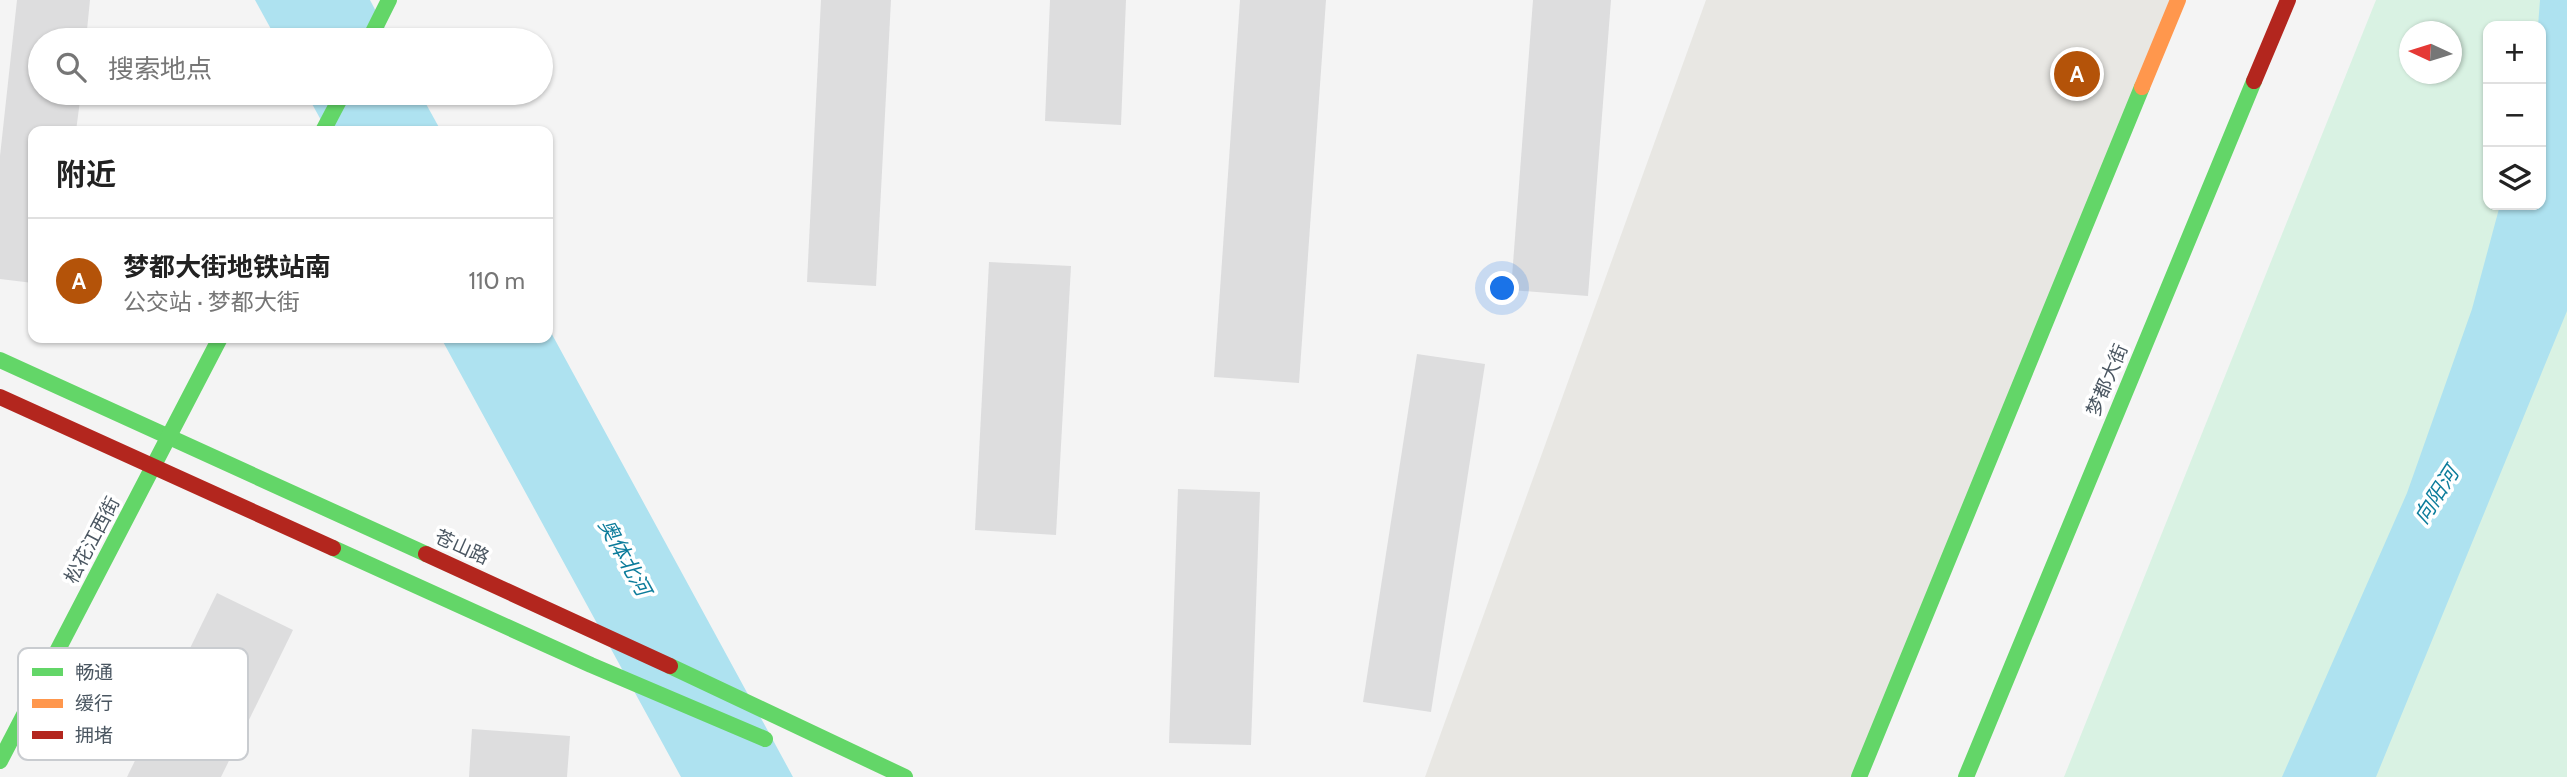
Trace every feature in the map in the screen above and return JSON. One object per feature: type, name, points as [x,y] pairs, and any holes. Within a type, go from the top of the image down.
[{"type":"street","points":[[375,28],[389,0]]},
{"type":"street","points":[[1859,777],[2178,0]]},
{"type":"street","name":"梦都大街","points":[[1966,777],[2288,0]]},
{"type":"street","points":[[326,126],[337,105]]},
{"type":"street","name":"松花江西街","points":[[59,648],[217,343]]},
{"type":"street","name":"苍山路","points":[[0,360],[587,627],[905,777]]},
{"type":"street","points":[[0,397],[591,665],[777,744]]},
{"type":"street","name":"松花江西街","points":[[0,761],[18,727]]},
{"type":"shaded area","points":[[1706,0],[2178,0],[1859,777],[1425,777]]},
{"type":"green space","points":[[2376,0],[2567,0],[2567,777],[2064,777]]},
{"type":"water","points":[[255,0],[370,0],[385,28],[270,28]]},
{"type":"water","name":"向阳河","points":[[2540,0],[2567,0],[2567,311],[2376,777],[2282,777],[2407,493],[2472,309],[2499,210],[2546,210],[2546,21],[2538,21]]},
{"type":"water","points":[[313,105],[427,105],[438,126],[324,126]]},
{"type":"water","name":"奥体北河","points":[[553,336],[793,777],[681,777],[444,343],[553,343]]},
{"type":"building","points":[[17,0],[90,0],[87,28],[28,28],[28,105],[79,105],[77,126],[28,126],[28,282],[0,279],[0,156]]},
{"type":"building","points":[[821,0],[891,0],[876,286],[807,282]]},
{"type":"building","points":[[1050,0],[1126,0],[1121,125],[1045,121]]},
{"type":"building","points":[[1240,0],[1326,0],[1299,383],[1214,377]]},
{"type":"building","points":[[1533,0],[1611,0],[1588,296],[1511,290]]},
{"type":"building","points":[[989,262],[1071,266],[1056,535],[975,530]]},
{"type":"building","points":[[1417,354],[1485,364],[1431,712],[1363,702]]},
{"type":"building","points":[[1178,489],[1260,492],[1251,745],[1169,743]]},
{"type":"building","points":[[217,593],[293,630],[248,722],[248,648],[190,648]]},
{"type":"building","points":[[472,729],[570,736],[567,777],[469,777]]},
{"type":"building","points":[[135,760],[229,760],[221,777],[127,777]]},
{"type":"traffic: fast","points":[[375,28],[389,0]]},
{"type":"traffic: fast","points":[[1966,777],[2254,81]]},
{"type":"traffic: fast","points":[[1859,777],[2142,87]]},
{"type":"traffic: fast","points":[[326,126],[337,105]]},
{"type":"traffic: fast","points":[[59,648],[217,343]]},
{"type":"traffic: fast","points":[[0,360],[426,554]]},
{"type":"traffic: fast","points":[[333,548],[591,665],[765,739]]},
{"type":"traffic: fast","points":[[670,666],[905,777]]},
{"type":"traffic: fast","points":[[0,761],[18,726]]},
{"type":"traffic: slow","points":[[2142,87],[2178,0]]},
{"type":"traffic: jam","points":[[2254,81],[2288,0]]},
{"type":"traffic: jam","points":[[0,397],[333,548]]},
{"type":"traffic: jam","points":[[426,554],[670,666]]},
{"type":"place","name":"梦都大街地铁站南","points":[[2077,74]]}]
